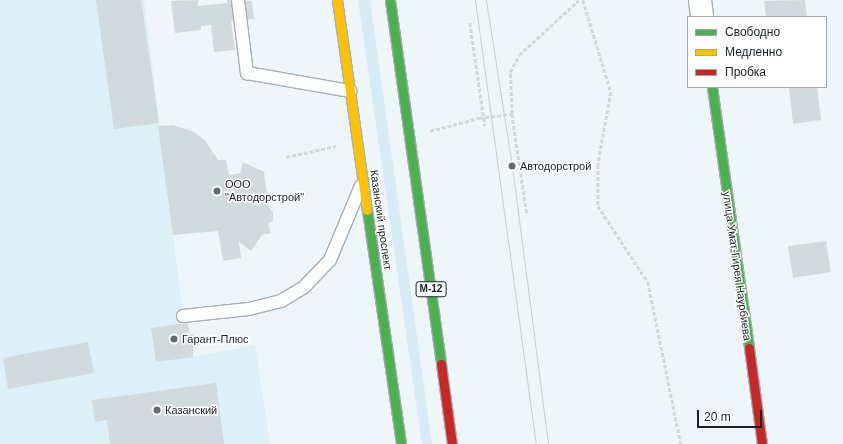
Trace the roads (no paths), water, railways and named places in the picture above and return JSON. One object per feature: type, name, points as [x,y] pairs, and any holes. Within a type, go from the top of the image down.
[{"type":"main road","name":"Казанский проспект","points":[[337,0],[401,444]]},
{"type":"main road","name":"М-12","points":[[390,0],[452,444]]},
{"type":"main road","name":"улица Умат-Гирея Наурбиева","points":[[712,88],[762,444]]},
{"type":"street","points":[[700,0],[702,16]]},
{"type":"lane","points":[[238,0],[247,73],[350,91]]},
{"type":"lane","points":[[183,316],[249,309],[281,301],[304,286],[330,260],[363,179]]},
{"type":"tram line","points":[[475,0],[536,444]]},
{"type":"tram line","points":[[486,0],[512,166],[548,444]]},
{"type":"place","name":"Автодорстрой","points":[[512,166]]},
{"type":"place","name":"ООО \"Автодорстрой\"","points":[[217,191]]},
{"type":"place","name":"Гарант-Плюс","points":[[174,339]]},
{"type":"place","name":"Казанский","points":[[157,410]]}]
